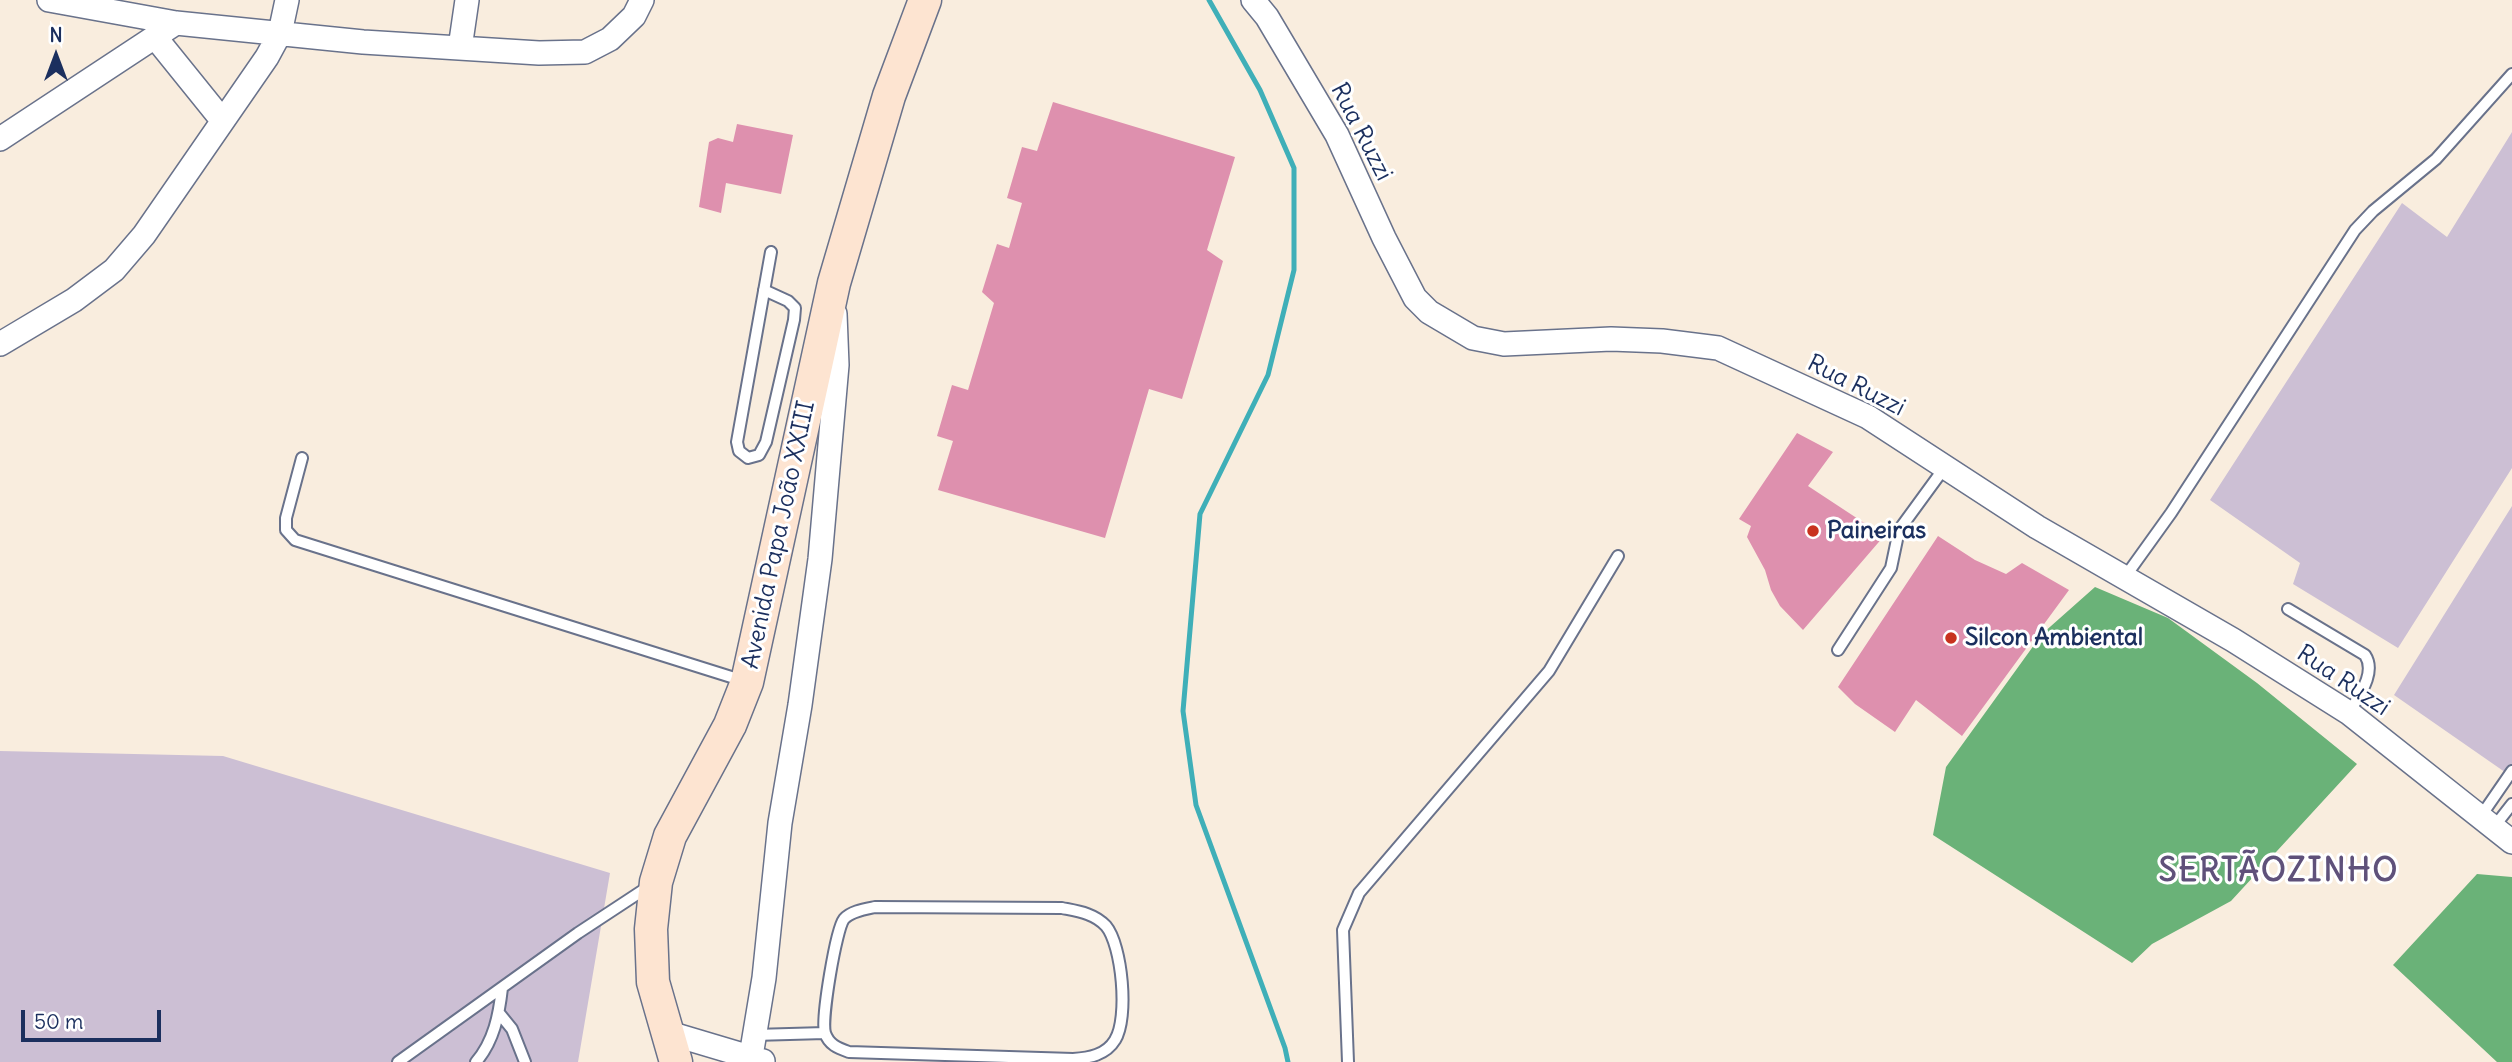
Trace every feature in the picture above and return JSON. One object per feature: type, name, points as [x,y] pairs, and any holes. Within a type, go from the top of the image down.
[{"type":"street","points":[[48,0],[176,23],[363,42],[539,53],[585,52],[610,39],[634,16],[642,0]]},
{"type":"street","points":[[0,344],[75,300],[114,270],[144,235],[267,57],[280,33],[287,0]]},
{"type":"street","points":[[460,48],[467,0]]},
{"type":"street","name":"Avenida Papa João XXIII","points":[[673,1047],[653,982],[651,929],[656,882],[670,836],[730,725],[747,682],[834,283],[889,96],[925,0]]},
{"type":"street","name":"Rua Ruzzi","points":[[1253,0],[1267,17],[1337,135],[1415,298],[1429,312],[1473,338],[1504,344],[1637,340],[1718,348],[1868,416],[2037,527],[2125,576],[2349,713],[2512,842]]},
{"type":"street","points":[[0,139],[176,23]]},
{"type":"street","points":[[155,37],[222,120]]},
{"type":"street","points":[[673,1047],[755,1054],[780,823],[800,705],[822,533],[837,365],[834,283]]},
{"type":"lane","points":[[2125,576],[2171,513],[2355,230],[2372,211],[2436,159],[2512,74]]},
{"type":"lane","points":[[764,290],[788,301],[795,308],[794,320],[766,442],[759,455],[748,458],[739,451],[737,442],[764,290],[771,252]]},
{"type":"lane","points":[[302,458],[286,518],[286,530],[295,540],[747,682]]},
{"type":"lane","points":[[1838,650],[1891,568],[1899,530],[1945,467]]},
{"type":"lane","points":[[1348,1062],[1343,930],[1359,893],[1549,671],[1618,556]]},
{"type":"lane","points":[[2288,609],[2365,655],[2370,662],[2365,682],[2349,713]]},
{"type":"lane","points":[[2487,821],[2512,771]]},
{"type":"lane","points":[[2487,821],[2512,804]]},
{"type":"lane","points":[[398,1062],[578,933],[656,882]]},
{"type":"lane","points":[[874,907],[1062,908],[1088,913],[1105,925],[1116,944],[1121,968],[1121,1026],[1115,1041],[1103,1052],[1090,1058],[849,1052],[834,1047],[825,1033],[824,1016],[838,930],[845,917],[858,911],[874,907]]},
{"type":"lane","points":[[475,1062],[491,1038],[499,1013],[502,988]]},
{"type":"lane","points":[[499,1013],[512,1029],[525,1062]]},
{"type":"lane","points":[[755,1054],[825,1033]]},
{"type":"shaded area","points":[[2512,132],[2512,468],[2398,648],[2293,584],[2300,563],[2210,500],[2402,203],[2447,237]]},
{"type":"shaded area","points":[[2512,506],[2512,777],[2394,695]]},
{"type":"shaded area","points":[[0,751],[223,756],[610,873],[578,1062],[0,1062]]},
{"type":"green space","points":[[2095,587],[2168,618],[2257,683],[2357,764],[2231,901],[2152,944],[2132,963],[1933,835],[1946,767],[2042,634]]},
{"type":"green space","points":[[2477,874],[2512,877],[2512,1062],[2497,1062],[2393,965]]},
{"type":"building","points":[[1053,102],[1235,157],[1207,250],[1223,261],[1182,399],[1149,389],[1105,538],[938,490],[953,441],[937,436],[952,385],[968,390],[994,303],[982,292],[997,244],[1009,248],[1022,203],[1007,198],[1022,147],[1037,151]]},
{"type":"building","points":[[737,124],[793,135],[781,194],[726,183],[721,213],[699,207],[709,142],[718,138],[733,142]]},
{"type":"building","name":"Paineiras","points":[[1797,433],[1833,452],[1808,486],[1884,536],[1803,630],[1780,606],[1747,537],[1751,526],[1739,519]]},
{"type":"building","name":"Silcon Ambiental","points":[[1938,536],[1975,560],[2006,574],[2022,563],[2069,590],[1962,736],[1916,700],[1895,732],[1855,704],[1838,687]]},
{"type":"waterway","points":[[1209,0],[1260,90],[1294,168],[1294,270],[1268,375],[1200,514],[1183,711],[1196,805],[1288,1062]]},
{"type":"place","name":"Paineiras","points":[[1813,531]]},
{"type":"place","name":"Silcon Ambiental","points":[[1951,638]]},
{"type":"district","name":"SERTÃOZINHO","points":[[2279,872]]}]
